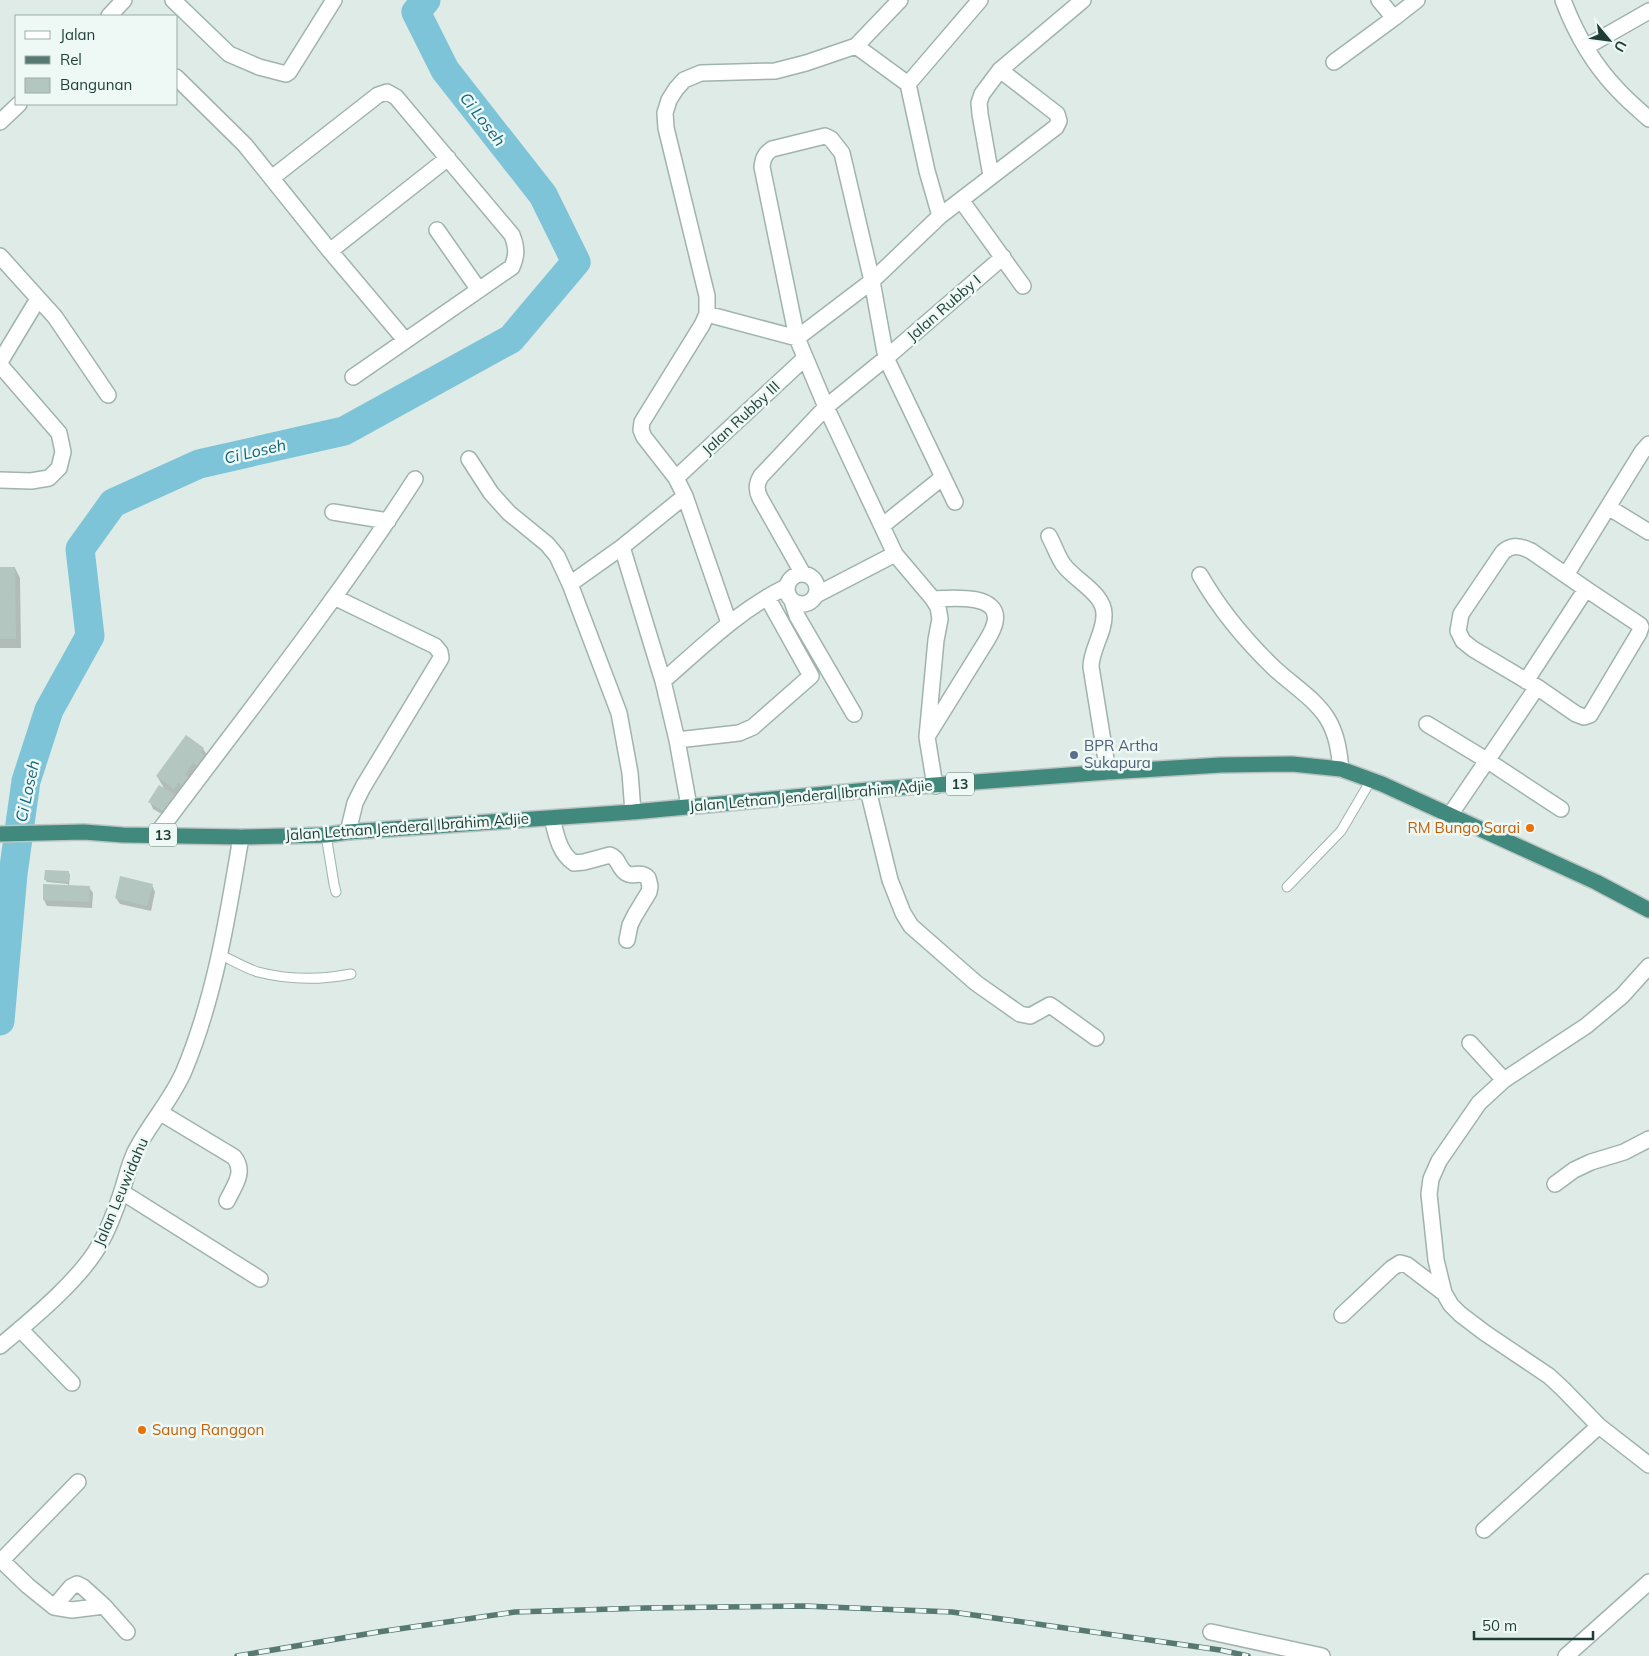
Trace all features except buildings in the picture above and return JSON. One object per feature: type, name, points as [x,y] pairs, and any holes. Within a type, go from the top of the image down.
[{"type":"highway","name":"Jalan Letnan Jenderal Ibrahim Adjie","points":[[242,837],[326,835],[633,812],[868,790],[1108,772],[1222,765],[1292,764],[1341,769],[1371,780],[1596,882],[1649,910]]},
{"type":"highway","name":"13","points":[[0,834],[84,832],[123,835],[242,837]]},
{"type":"street","points":[[111,15],[124,0]]},
{"type":"street","points":[[173,0],[229,54],[259,68],[286,74],[340,2]]},
{"type":"street","points":[[729,623],[685,496],[676,478],[644,437],[641,430],[642,422],[696,336],[707,314],[707,296],[666,128],[665,113],[669,100],[676,89],[684,80],[700,73],[775,71],[856,46],[900,0]]},
{"type":"street","points":[[908,84],[980,0]]},
{"type":"street","points":[[991,176],[979,103],[982,94],[1000,70],[1083,0]]},
{"type":"street","points":[[1379,0],[1394,18]]},
{"type":"street","points":[[1334,62],[1417,0]]},
{"type":"street","points":[[1566,7],[1584,45],[1604,74],[1649,119]]},
{"type":"street","points":[[1584,45],[1649,11]]},
{"type":"street","points":[[856,46],[908,84],[926,171],[940,216]]},
{"type":"street","points":[[797,338],[872,281],[940,216],[1056,127],[1059,121],[1057,114],[1000,70]]},
{"type":"street","points":[[178,79],[245,145],[330,251],[405,340]]},
{"type":"street","points":[[273,178],[378,95],[387,92],[396,97],[512,235],[516,247],[516,256],[512,267],[353,377]]},
{"type":"street","points":[[0,122],[17,105]]},
{"type":"street","points":[[935,786],[927,737],[936,640],[940,619],[938,607],[895,554],[826,408],[797,338],[763,175],[762,160],[765,154],[772,149],[825,136],[838,146],[842,153],[872,281],[886,358],[955,502]]},
{"type":"street","points":[[330,251],[448,158]]},
{"type":"street","points":[[961,200],[1023,286]]},
{"type":"street","points":[[437,230],[479,290]]},
{"type":"street","points":[[0,256],[55,317],[108,395]]},
{"type":"street","name":"Jalan Rubby I","points":[[803,574],[757,491],[757,483],[761,476],[826,408],[1003,257]]},
{"type":"street","points":[[0,480],[31,481],[49,478],[59,468],[63,452],[59,433],[0,364],[38,299]]},
{"type":"street","points":[[707,314],[797,338]]},
{"type":"street","name":"Jalan Rubby III","points":[[676,478],[805,358]]},
{"type":"street","points":[[1566,576],[1642,452],[1649,444]]},
{"type":"street","points":[[469,459],[491,493],[509,512],[547,544],[557,556],[570,584],[619,713],[630,773],[633,812]]},
{"type":"street","points":[[882,526],[943,477]]},
{"type":"street","points":[[156,835],[334,597],[388,521],[415,479]]},
{"type":"street","points":[[570,584],[685,496]]},
{"type":"street","points":[[1608,507],[1649,532]]},
{"type":"street","points":[[333,512],[388,521]]},
{"type":"street","points":[[1049,536],[1063,563],[1076,578],[1093,592],[1103,608],[1103,624],[1091,667],[1108,772]]},
{"type":"street","points":[[622,546],[662,681],[677,740],[689,806]]},
{"type":"street","points":[[1508,547],[1522,547],[1531,551],[1586,588],[1638,622],[1641,627],[1588,716],[1584,717],[1576,714],[1463,641],[1458,631],[1461,614],[1508,547]]},
{"type":"street","points":[[816,595],[895,554]]},
{"type":"street","points":[[789,594],[798,604],[806,604],[812,601],[817,589],[813,579],[803,574],[792,577],[789,594],[797,616],[854,714]]},
{"type":"street","points":[[1200,575],[1226,616],[1247,641],[1310,699],[1326,717],[1334,730],[1341,769]]},
{"type":"street","points":[[1450,816],[1488,761],[1586,588]]},
{"type":"street","points":[[662,681],[729,623],[767,597],[789,594]]},
{"type":"street","points":[[334,597],[435,646],[440,652],[441,658],[363,787],[352,811],[348,832]]},
{"type":"street","points":[[767,597],[811,676]]},
{"type":"street","points":[[927,737],[987,640],[995,624],[996,617],[992,608],[983,601],[964,598],[933,599]]},
{"type":"street","points":[[677,740],[745,731],[826,663]]},
{"type":"street","points":[[1427,724],[1488,761],[1560,809]]},
{"type":"street","points":[[868,790],[890,880],[903,913],[911,926],[976,983],[1020,1014],[1030,1016],[1050,1005],[1096,1038]]},
{"type":"street","points":[[552,818],[556,836],[564,853],[574,863],[610,855],[617,859],[628,874],[642,874],[648,878],[649,892],[635,915],[627,940]]},
{"type":"street","name":"Jalan Leuwidahu","points":[[0,1346],[62,1290],[87,1264],[100,1245],[122,1192],[128,1168],[136,1150],[174,1092],[184,1071],[202,1020],[219,954],[242,837]]},
{"type":"street","points":[[1444,1293],[1436,1260],[1429,1194],[1431,1180],[1438,1162],[1479,1103],[1504,1080],[1586,1026],[1622,996],[1649,966]]},
{"type":"street","points":[[1470,1043],[1504,1080]]},
{"type":"street","points":[[161,1113],[234,1157],[238,1162],[240,1175],[227,1201]]},
{"type":"street","points":[[1556,1184],[1574,1170],[1591,1162],[1624,1152],[1649,1139]]},
{"type":"street","points":[[122,1192],[260,1279]]},
{"type":"street","points":[[1342,1315],[1392,1268],[1400,1263],[1407,1265],[1444,1293],[1452,1305],[1484,1333],[1549,1376],[1599,1426],[1649,1465]]},
{"type":"street","points":[[20,1329],[72,1383]]},
{"type":"street","points":[[1484,1530],[1599,1426]]},
{"type":"street","points":[[78,1482],[1,1560],[28,1586],[54,1607],[72,1610],[104,1606]]},
{"type":"street","points":[[1566,1656],[1649,1582]]},
{"type":"street","points":[[54,1607],[77,1584],[104,1606],[127,1632]]},
{"type":"street","points":[[1211,1632],[1310,1653]]},
{"type":"lane","points":[[1287,887],[1341,832],[1371,780]]},
{"type":"lane","points":[[326,835],[336,892]]},
{"type":"lane","points":[[219,954],[257,972],[294,978],[333,978],[352,974]]},
{"type":"waterway","name":"Ci Loseh","points":[[0,1021],[13,874],[26,781],[49,710],[90,636],[80,549],[113,503],[199,464],[344,431],[511,339],[576,262],[543,195],[445,70],[416,12],[426,0]]},
{"type":"railway","points":[[237,1656],[378,1632],[515,1612],[804,1606],[952,1612],[1220,1650],[1248,1656]]},
{"type":"place","name":"BPR Artha Sukapura","points":[[1074,755]]},
{"type":"place","name":"RM Bungo Sarai","points":[[1530,828]]},
{"type":"place","name":"Saung Ranggon","points":[[142,1430]]}]
